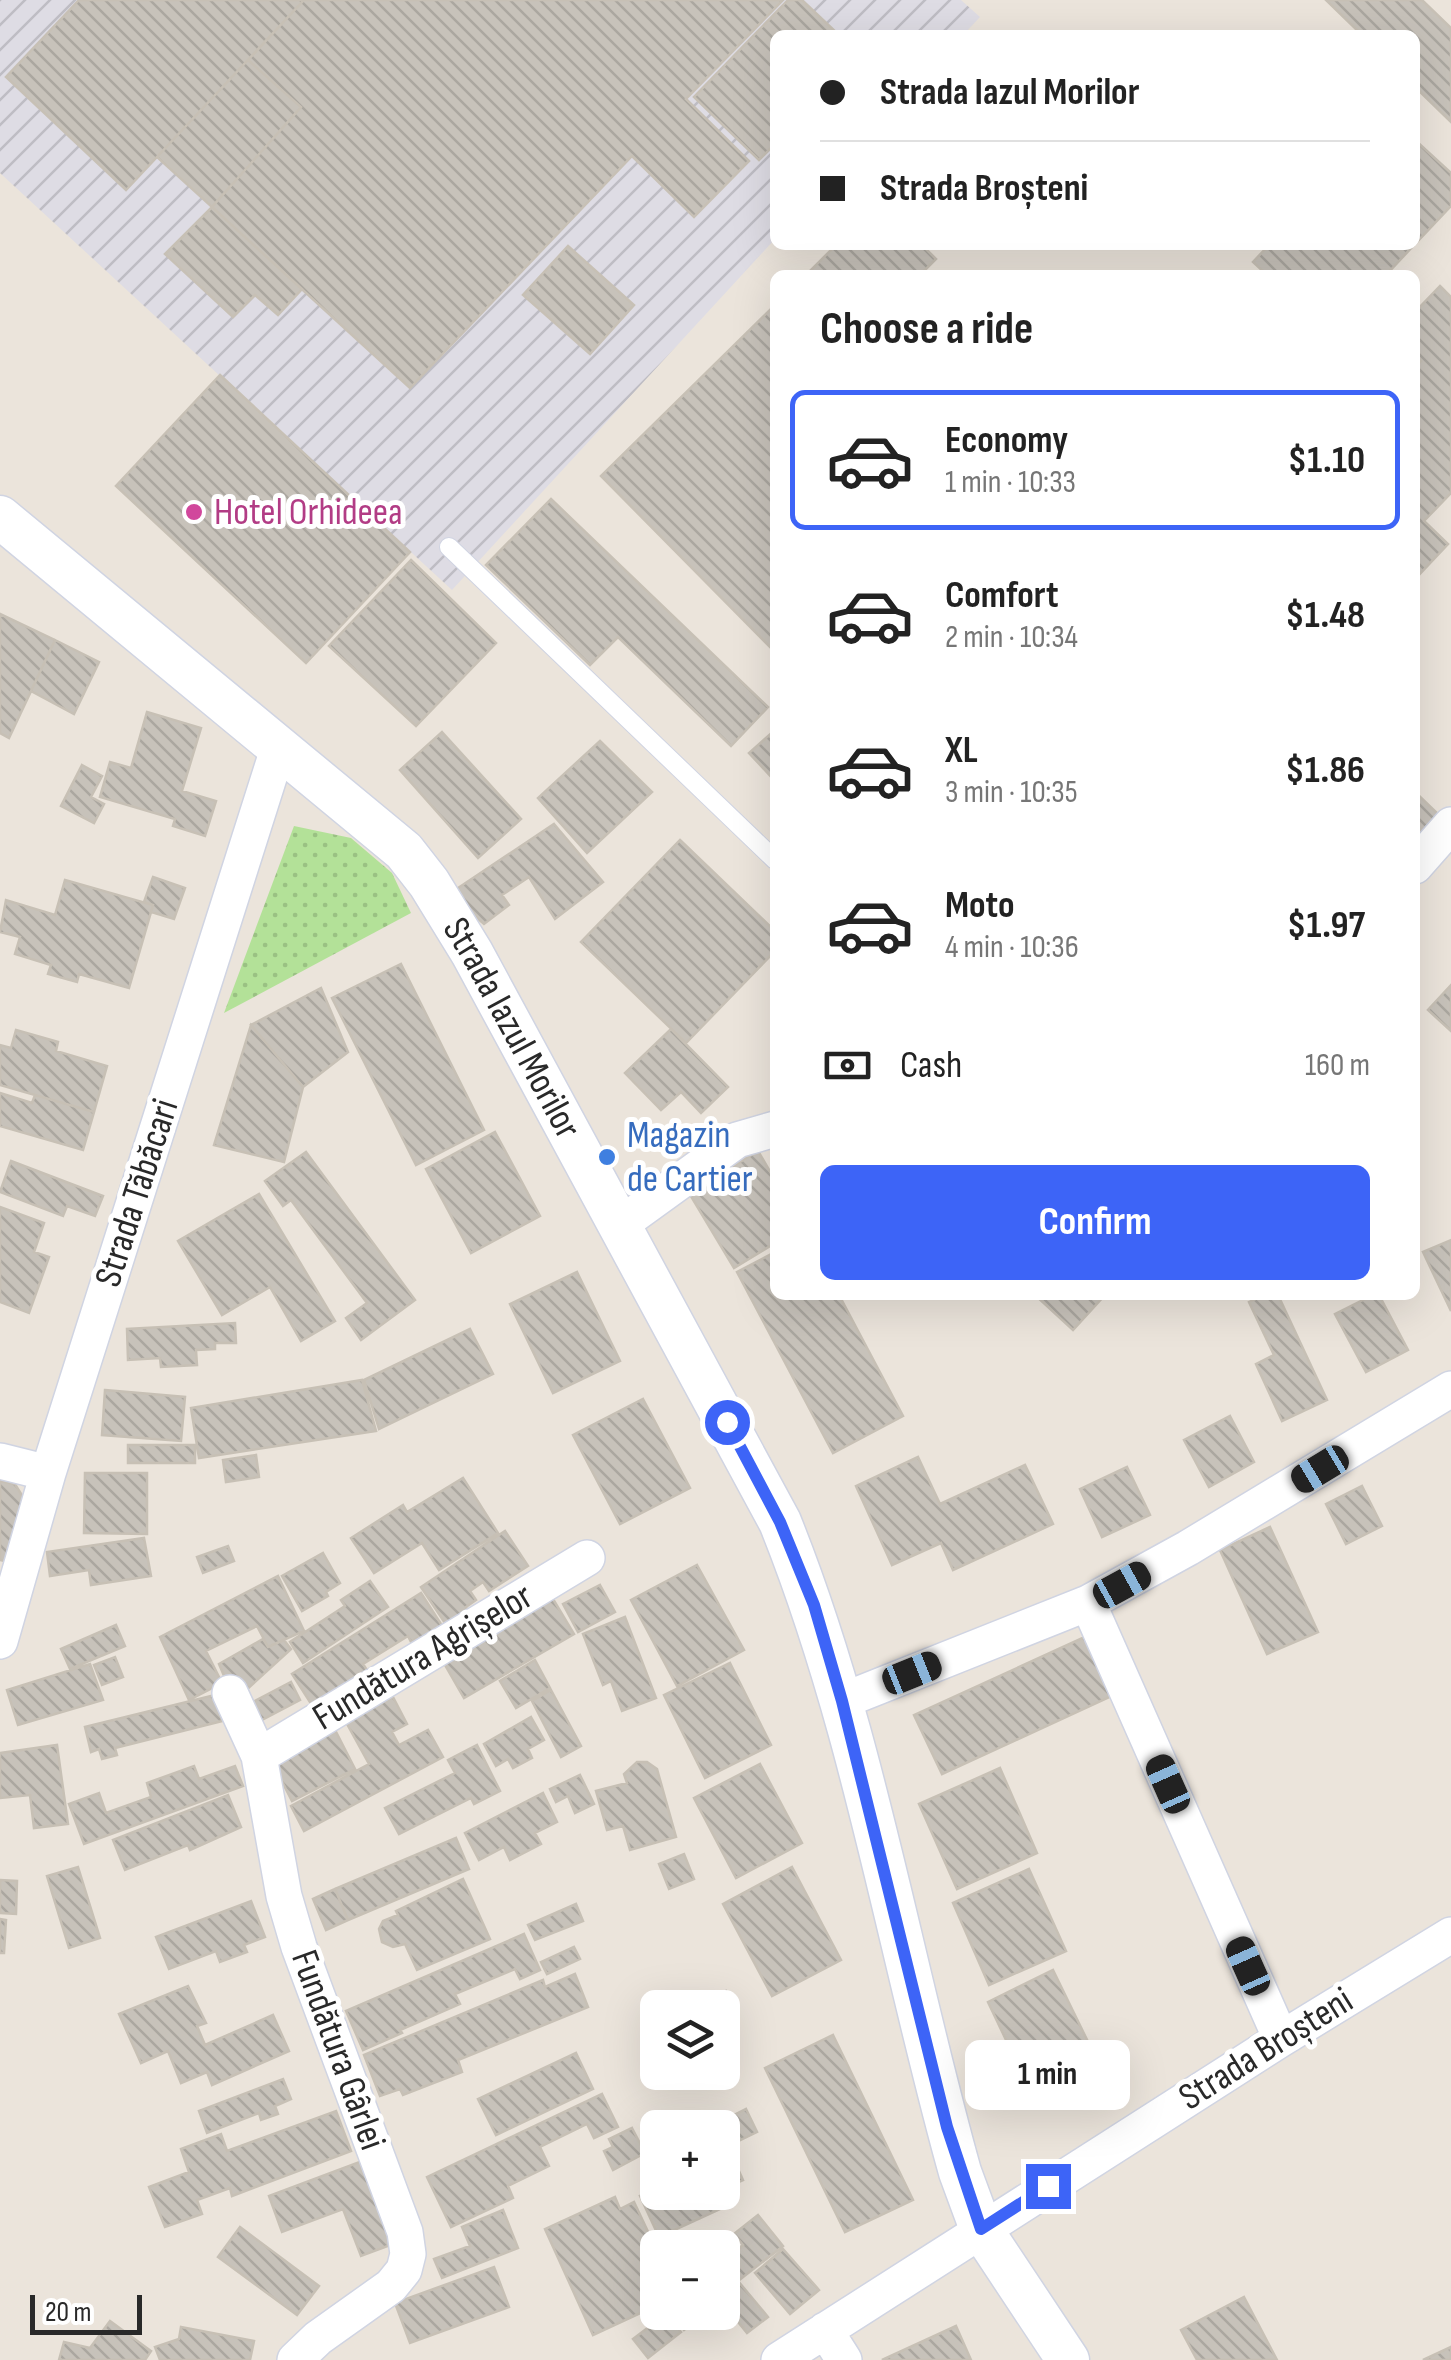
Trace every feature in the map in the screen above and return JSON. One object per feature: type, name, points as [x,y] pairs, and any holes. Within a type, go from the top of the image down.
[{"type":"street","name":"Strada Iazul Morilor","points":[[7,528],[404,851],[429,883],[472,953],[780,1522],[814,1605],[842,1701],[947,2127],[981,2229],[1068,2360]]},
{"type":"street","name":"Strada Tăbăcari","points":[[0,1641],[48,1474],[278,746]]},
{"type":"street","points":[[1420,860],[1451,825]]},
{"type":"street","points":[[621,1224],[737,1140],[770,1130]]},
{"type":"street","points":[[842,1701],[1088,1603],[1188,1548],[1451,1389]]},
{"type":"street","points":[[0,1462],[48,1474]]},
{"type":"street","name":"Fundătura Agrișelor","points":[[259,1756],[587,1558]]},
{"type":"street","points":[[1088,1603],[1281,2039]]},
{"type":"street","name":"Fundătura Gârlei","points":[[230,1693],[259,1756],[284,1896],[298,1947],[405,2232],[408,2254],[404,2270],[390,2286],[318,2338],[295,2360]]},
{"type":"street","name":"Strada Broșteni","points":[[779,2360],[1451,1935]]},
{"type":"street","points":[[825,2330],[844,2360]]},
{"type":"lane","points":[[449,547],[770,855]]},
{"type":"shaded area","points":[[0,0],[961,0],[980,17],[968,30],[770,30],[770,244],[452,590],[0,173]]},
{"type":"green space","points":[[294,826],[351,838],[392,873],[411,913],[224,1013]]},
{"type":"building","points":[[79,0],[304,0],[126,190],[6,77]]},
{"type":"building","points":[[304,0],[783,0],[686,99],[749,161],[694,217],[632,156],[410,388],[212,207],[301,107],[248,60]]},
{"type":"building","points":[[788,0],[802,0],[834,30],[770,30],[770,149],[759,160],[694,97]]},
{"type":"building","points":[[1326,0],[1422,0],[1451,28],[1451,122],[1420,92],[1420,30],[1357,30]]},
{"type":"building","points":[[248,60],[301,107],[212,207],[157,157]]},
{"type":"building","points":[[1420,145],[1451,173],[1451,206],[1420,239]]},
{"type":"building","points":[[212,207],[302,289],[278,315],[255,295],[233,317],[165,254]]},
{"type":"building","points":[[568,246],[634,305],[590,354],[523,295]]},
{"type":"building","points":[[831,250],[927,250],[936,259],[925,270],[811,270]]},
{"type":"building","points":[[1264,250],[1409,250],[1391,270],[1262,270],[1253,262]]},
{"type":"building","points":[[1440,286],[1451,297],[1451,493],[1424,521],[1448,544],[1420,574],[1421,361],[1420,307]]},
{"type":"building","points":[[770,310],[770,647],[601,476]]},
{"type":"building","points":[[220,375],[410,552],[306,663],[116,486]]},
{"type":"building","points":[[551,499],[768,707],[731,746],[618,637],[590,665],[486,565]]},
{"type":"building","points":[[411,560],[496,643],[416,726],[329,646]]},
{"type":"building","points":[[0,614],[55,640],[9,738],[0,733]]},
{"type":"building","points":[[55,640],[99,662],[74,714],[31,691]]},
{"type":"building","points":[[147,712],[201,728],[182,791],[216,801],[205,836],[173,826],[175,819],[100,797],[110,762],[131,768]]},
{"type":"building","points":[[442,732],[521,819],[478,858],[400,770]]},
{"type":"building","points":[[770,734],[770,776],[749,753]]},
{"type":"building","points":[[600,741],[652,792],[587,853],[538,798]]},
{"type":"building","points":[[82,765],[102,776],[91,797],[104,804],[94,823],[61,806]]},
{"type":"building","points":[[1420,797],[1438,814],[1420,833]]},
{"type":"building","points":[[554,824],[603,882],[555,919],[529,877],[502,895],[509,905],[484,924],[449,894]]},
{"type":"building","points":[[680,840],[770,926],[770,956],[686,1043],[581,942]]},
{"type":"building","points":[[153,877],[185,888],[174,919],[151,912],[153,905],[144,902]]},
{"type":"building","points":[[65,880],[153,905],[129,988],[79,974],[77,982],[48,974],[51,965],[15,954],[20,937],[0,932],[6,900],[55,915]]},
{"type":"building","points":[[401,964],[484,1130],[416,1165],[332,998]]},
{"type":"building","points":[[1451,985],[1451,1031],[1428,1010]]},
{"type":"building","points":[[321,988],[348,1052],[303,1087],[251,1025]]},
{"type":"building","points":[[251,1025],[303,1087],[284,1162],[214,1145]]},
{"type":"building","points":[[671,1029],[728,1087],[701,1113],[681,1092],[661,1110],[625,1073]]},
{"type":"building","points":[[16,1030],[58,1042],[56,1051],[107,1066],[94,1112],[0,1085],[0,1045],[11,1048]]},
{"type":"building","points":[[0,1093],[32,1103],[35,1095],[94,1112],[83,1150],[0,1126]]},
{"type":"building","points":[[495,1132],[540,1216],[471,1253],[426,1169]]},
{"type":"building","points":[[758,1151],[770,1171],[770,1246],[734,1268],[689,1193]]},
{"type":"building","points":[[306,1152],[415,1300],[361,1340],[346,1318],[367,1303],[291,1200],[283,1206],[265,1181]]},
{"type":"building","points":[[11,1161],[103,1196],[95,1216],[67,1206],[63,1216],[0,1192]]},
{"type":"building","points":[[259,1194],[335,1321],[301,1341],[270,1287],[222,1315],[178,1241]]},
{"type":"building","points":[[0,1207],[44,1223],[34,1252],[49,1257],[29,1313],[0,1302]]},
{"type":"building","points":[[1451,1240],[1451,1311],[1423,1252]]},
{"type":"building","points":[[770,1255],[770,1300],[842,1300],[903,1416],[833,1453],[737,1272]]},
{"type":"building","points":[[577,1272],[620,1361],[553,1393],[510,1304]]},
{"type":"building","points":[[1040,1300],[1100,1300],[1073,1330]]},
{"type":"building","points":[[1280,1300],[1327,1400],[1282,1421],[1256,1364],[1274,1355],[1249,1302]]},
{"type":"building","points":[[1363,1300],[1382,1300],[1408,1350],[1366,1372],[1335,1314]]},
{"type":"building","points":[[235,1323],[236,1343],[215,1343],[215,1349],[196,1350],[197,1365],[161,1367],[160,1358],[128,1360],[127,1329]]},
{"type":"building","points":[[470,1329],[493,1374],[379,1429],[364,1380]]},
{"type":"building","points":[[362,1380],[376,1431],[199,1458],[191,1408]]},
{"type":"building","points":[[105,1390],[185,1397],[181,1441],[102,1435]]},
{"type":"building","points":[[643,1399],[690,1488],[620,1524],[573,1435]]},
{"type":"building","points":[[1230,1416],[1254,1462],[1209,1487],[1184,1440]]},
{"type":"building","points":[[128,1445],[195,1445],[195,1463],[128,1463]]},
{"type":"building","points":[[256,1455],[259,1477],[226,1482],[223,1460]]},
{"type":"building","points":[[918,1457],[940,1504],[1025,1465],[1053,1524],[953,1570],[941,1543],[892,1565],[856,1486]]},
{"type":"building","points":[[1127,1467],[1150,1515],[1102,1537],[1080,1489]]},
{"type":"building","points":[[85,1473],[147,1473],[147,1534],[84,1533]]},
{"type":"building","points":[[463,1478],[498,1533],[439,1570],[422,1543],[374,1573],[351,1538],[403,1505],[407,1512]]},
{"type":"building","points":[[0,1481],[15,1484],[23,1497],[9,1562],[0,1560]]},
{"type":"building","points":[[1362,1486],[1382,1526],[1346,1544],[1326,1504]]},
{"type":"building","points":[[1270,1527],[1318,1632],[1267,1654],[1220,1550]]},
{"type":"building","points":[[505,1531],[528,1566],[489,1591],[483,1582],[470,1591],[476,1600],[466,1607],[475,1620],[453,1635],[421,1587]]},
{"type":"building","points":[[144,1538],[151,1576],[91,1585],[89,1570],[50,1576],[47,1552]]},
{"type":"building","points":[[228,1546],[234,1561],[203,1573],[197,1557]]},
{"type":"building","points":[[323,1553],[340,1583],[326,1592],[328,1596],[302,1611],[282,1576]]},
{"type":"building","points":[[697,1565],[744,1650],[677,1686],[631,1600]]},
{"type":"building","points":[[278,1576],[304,1631],[268,1647],[257,1626],[206,1651],[222,1683],[189,1700],[160,1637]]},
{"type":"building","points":[[370,1581],[388,1607],[303,1663],[290,1642],[345,1606],[341,1600]]},
{"type":"building","points":[[600,1585],[615,1612],[578,1632],[563,1604]]},
{"type":"building","points":[[421,1593],[450,1638],[426,1653],[417,1638],[411,1642],[408,1636],[363,1664],[372,1678],[317,1713],[292,1674]]},
{"type":"building","points":[[550,1594],[574,1634],[464,1698],[441,1658]]},
{"type":"building","points":[[625,1617],[656,1698],[622,1711],[611,1681],[603,1685],[583,1634]]},
{"type":"building","points":[[116,1625],[125,1646],[70,1669],[61,1649]]},
{"type":"building","points":[[1087,1636],[1114,1695],[942,1774],[914,1715]]},
{"type":"building","points":[[263,1639],[268,1647],[284,1640],[291,1649],[243,1693],[228,1685],[219,1664]]},
{"type":"building","points":[[115,1657],[123,1677],[102,1685],[94,1665]]},
{"type":"building","points":[[535,1660],[550,1688],[516,1708],[500,1681]]},
{"type":"building","points":[[730,1663],[771,1745],[705,1778],[664,1695]]},
{"type":"building","points":[[90,1664],[103,1700],[18,1725],[7,1690]]},
{"type":"building","points":[[291,1682],[300,1700],[256,1723],[247,1705]]},
{"type":"building","points":[[551,1690],[581,1746],[561,1757],[532,1701]]},
{"type":"building","points":[[215,1695],[222,1721],[115,1748],[117,1755],[102,1759],[99,1749],[91,1752],[85,1727]]},
{"type":"building","points":[[393,1697],[407,1724],[392,1732],[399,1745],[428,1730],[443,1757],[304,1831],[291,1806],[369,1764],[346,1722]]},
{"type":"building","points":[[531,1717],[544,1740],[528,1749],[532,1758],[513,1768],[508,1759],[496,1766],[484,1744]]},
{"type":"building","points":[[332,1724],[355,1769],[292,1801],[269,1756]]},
{"type":"building","points":[[57,1745],[68,1824],[34,1828],[30,1795],[0,1798],[0,1753]]},
{"type":"building","points":[[477,1745],[500,1791],[474,1804],[471,1798],[399,1834],[385,1808],[455,1773],[448,1760]]},
{"type":"building","points":[[637,1762],[647,1762],[657,1769],[676,1837],[630,1850],[623,1826],[607,1830],[596,1791],[627,1783],[624,1774]]},
{"type":"building","points":[[760,1764],[802,1843],[736,1878],[694,1798]]},
{"type":"building","points":[[194,1766],[199,1779],[235,1766],[243,1786],[84,1844],[69,1804],[99,1793],[106,1813],[151,1797],[147,1783]]},
{"type":"building","points":[[1000,1768],[1037,1853],[957,1889],[919,1804]]},
{"type":"building","points":[[580,1775],[594,1804],[575,1813],[568,1796],[556,1802],[550,1789]]},
{"type":"building","points":[[543,1793],[557,1822],[535,1833],[541,1844],[510,1860],[504,1847],[479,1860],[465,1833]]},
{"type":"building","points":[[228,1795],[241,1827],[190,1850],[188,1845],[125,1870],[113,1840]]},
{"type":"building","points":[[456,1838],[469,1869],[348,1920],[335,1889]]},
{"type":"building","points":[[684,1854],[694,1879],[669,1889],[659,1864]]},
{"type":"building","points":[[78,1867],[100,1938],[69,1948],[47,1876]]},
{"type":"building","points":[[792,1867],[841,1960],[772,1996],[723,1904]]},
{"type":"building","points":[[1029,1869],[1066,1951],[989,1985],[953,1903]]},
{"type":"building","points":[[463,1879],[490,1939],[417,1970],[405,1944],[393,1947],[382,1942],[379,1929],[383,1921]]},
{"type":"building","points":[[0,1880],[17,1881],[16,1914],[0,1913]]},
{"type":"building","points":[[335,1889],[348,1920],[326,1930],[313,1899]]},
{"type":"building","points":[[251,1901],[265,1937],[244,1945],[247,1952],[220,1962],[216,1951],[169,1969],[156,1937]]},
{"type":"building","points":[[576,1904],[583,1921],[535,1940],[528,1925]]},
{"type":"building","points":[[0,1919],[6,1920],[4,1953],[0,1953]]},
{"type":"building","points":[[524,1934],[540,1970],[520,1979],[515,1969],[455,1994],[460,2004],[363,2050],[346,2011]]},
{"type":"building","points":[[574,1947],[580,1959],[547,1974],[541,1962]]},
{"type":"building","points":[[1053,1970],[1091,2048],[1025,2080],[988,2002]]},
{"type":"building","points":[[575,1974],[588,2007],[458,2060],[462,2072],[403,2095],[400,2089],[380,2096],[364,2055],[543,1980],[545,1987]]},
{"type":"building","points":[[188,1986],[206,2023],[197,2026],[205,2045],[273,2015],[289,2051],[212,2085],[207,2072],[181,2083],[168,2051],[141,2063],[119,2014]]},
{"type":"building","points":[[833,2035],[913,2200],[845,2232],[765,2068]]},
{"type":"building","points":[[576,2053],[593,2089],[496,2135],[478,2099]]},
{"type":"building","points":[[283,2079],[291,2099],[275,2106],[278,2114],[261,2120],[259,2113],[207,2133],[199,2111]]},
{"type":"building","points":[[602,2094],[618,2127],[594,2138],[587,2124],[540,2147],[549,2166],[508,2186],[513,2198],[451,2227],[427,2177]]},
{"type":"building","points":[[746,2109],[757,2132],[740,2140],[740,2112]]},
{"type":"building","points":[[336,2111],[351,2151],[232,2196],[230,2188],[197,2200],[202,2214],[165,2227],[149,2187],[189,2172],[181,2149],[221,2134],[227,2151]]},
{"type":"building","points":[[632,2128],[640,2143],[640,2156],[613,2170],[604,2151],[613,2147],[609,2139]]},
{"type":"building","points":[[362,2161],[393,2244],[361,2256],[343,2209],[282,2232],[269,2196]]},
{"type":"building","points":[[615,2197],[620,2209],[634,2202],[647,2230],[640,2230],[640,2313],[593,2335],[545,2229]]},
{"type":"building","points":[[503,2210],[518,2248],[442,2278],[434,2259],[470,2246],[462,2227]]},
{"type":"building","points":[[646,2210],[718,2210],[674,2230],[656,2230]]},
{"type":"building","points":[[758,2215],[783,2246],[740,2279],[743,2245],[739,2230]]},
{"type":"building","points":[[240,2227],[319,2286],[297,2315],[218,2257]]},
{"type":"building","points":[[783,2249],[819,2290],[790,2314],[755,2273]]},
{"type":"building","points":[[494,2267],[509,2307],[410,2343],[395,2303]]},
{"type":"building","points":[[740,2283],[768,2317],[747,2333],[740,2324]]},
{"type":"building","points":[[1244,2297],[1277,2360],[1197,2360],[1181,2330]]},
{"type":"building","points":[[110,2321],[151,2351],[145,2360],[59,2360],[64,2342],[90,2348]]},
{"type":"building","points":[[956,2326],[971,2360],[882,2360]]},
{"type":"building","points":[[181,2327],[254,2341],[250,2360],[160,2360],[155,2347],[179,2339]]},
{"type":"building","points":[[645,2330],[681,2332],[648,2358],[633,2339]]},
{"type":"building","points":[[1451,2347],[1451,2360],[1423,2360]]},
{"type":"place","name":"Hotel Orhideea","points":[[194,512]]},
{"type":"place","name":"Magazin de Cartier","points":[[607,1157]]},
{"type":"route","points":[[727,1422],[780,1522],[814,1605],[842,1701],[947,2127],[981,2229],[1048,2186]]}]
